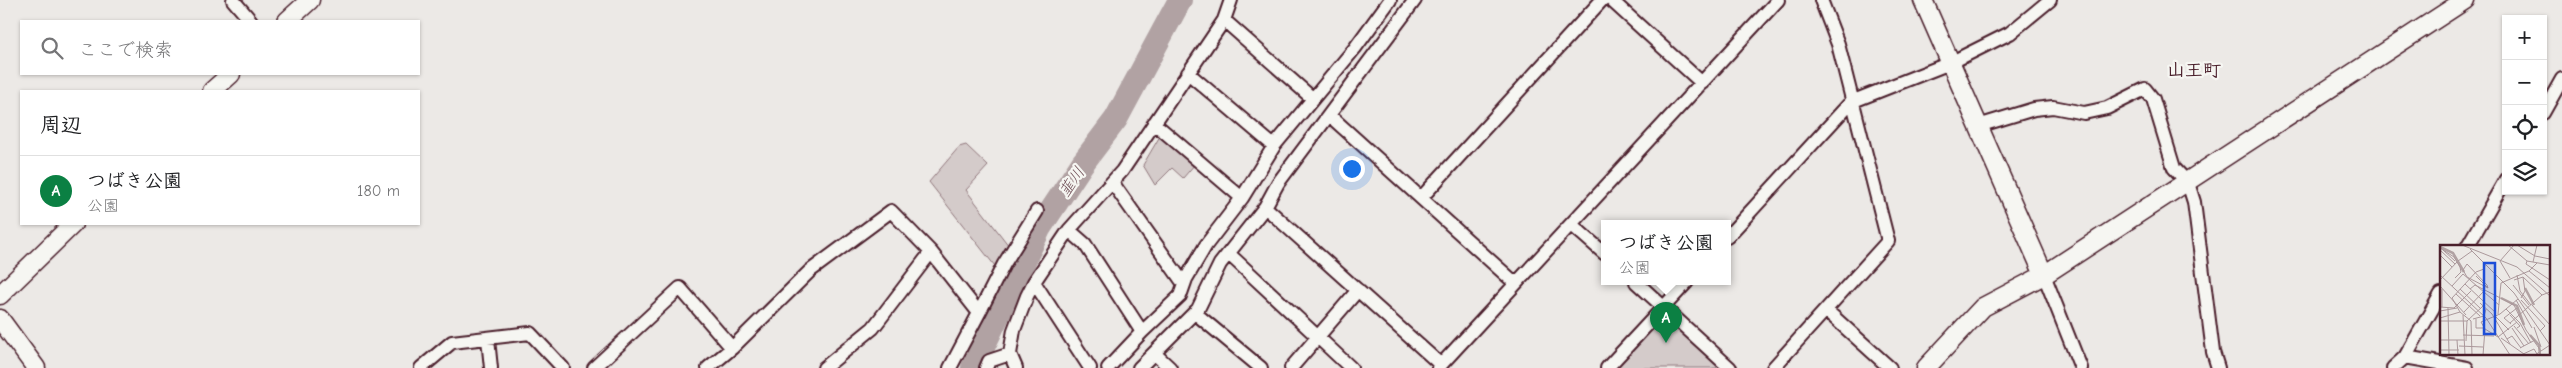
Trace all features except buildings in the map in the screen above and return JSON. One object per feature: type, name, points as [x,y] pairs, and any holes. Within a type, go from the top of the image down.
[{"type":"street","points":[[232,0],[250,20]]},
{"type":"street","points":[[288,20],[310,0]]},
{"type":"street","points":[[1016,368],[1010,354],[1014,330],[1034,282],[1069,230],[1112,182],[1154,123],[1224,20],[1232,0]]},
{"type":"street","points":[[1108,368],[1180,296],[1184,284],[1206,245],[1242,198],[1274,146],[1355,48],[1390,0]]},
{"type":"street","points":[[1139,368],[1195,312],[1220,264],[1265,207],[1278,183],[1416,0]]},
{"type":"street","points":[[1421,198],[1602,0]]},
{"type":"street","points":[[1611,0],[1702,83]]},
{"type":"street","points":[[1265,207],[1439,366],[1778,0]]},
{"type":"street","points":[[1773,368],[1888,242],[1838,44],[1821,0]]},
{"type":"street","points":[[1924,0],[2044,275],[2081,368]]},
{"type":"street","points":[[1731,233],[1852,102],[1950,62],[2010,33],[2050,0]]},
{"type":"street","points":[[1926,368],[1983,307],[2044,275],[2188,183],[2465,0]]},
{"type":"street","points":[[1224,20],[1312,98]]},
{"type":"street","points":[[1188,73],[1274,146]]},
{"type":"street","points":[[213,90],[230,75]]},
{"type":"street","points":[[2547,105],[2562,79]]},
{"type":"street","points":[[1978,126],[2034,110],[2053,107],[2084,113],[2107,108],[2145,89],[2153,99],[2174,168],[2188,183],[2194,202],[2213,352],[2218,368]]},
{"type":"street","points":[[1329,115],[1515,283]]},
{"type":"street","points":[[1154,123],[1242,198]]},
{"type":"street","points":[[1112,182],[1184,284]]},
{"type":"street","points":[[2469,245],[2502,186]]},
{"type":"street","points":[[716,366],[810,271],[891,210],[931,252],[979,312]]},
{"type":"street","points":[[950,368],[1004,264],[1037,211]]},
{"type":"street","points":[[1572,224],[1601,250]]},
{"type":"street","points":[[0,295],[73,225]]},
{"type":"street","points":[[1069,230],[1085,244],[1142,332]]},
{"type":"street","points":[[824,368],[873,328],[931,252]]},
{"type":"street","points":[[1229,254],[1351,368]]},
{"type":"street","points":[[1034,282],[1090,368]]},
{"type":"street","points":[[1640,285],[1730,368]]},
{"type":"street","points":[[1607,368],[1684,285]]},
{"type":"street","points":[[594,368],[680,288],[732,348]]},
{"type":"street","points":[[1291,368],[1319,338],[1358,290]]},
{"type":"street","points":[[2392,368],[2405,358],[2440,296]]},
{"type":"street","points":[[1827,310],[1890,368]]},
{"type":"street","points":[[1195,312],[1261,368]]},
{"type":"street","points":[[0,320],[36,368]]},
{"type":"street","points":[[421,368],[452,342],[530,333],[563,368]]},
{"type":"street","points":[[488,339],[491,368]]},
{"type":"street","points":[[1154,353],[1170,368]]},
{"type":"street","points":[[986,368],[989,361],[1010,354]]},
{"type":"street","points":[[2405,358],[2467,368]]},
{"type":"shaded area","points":[[1160,136],[1165,136],[1195,164],[1183,178],[1172,168],[1155,185],[1143,165]]},
{"type":"shaded area","points":[[966,145],[988,166],[966,190],[1009,246],[995,266],[929,182],[959,147]]},
{"type":"shaded area","points":[[1669,319],[1718,366],[1716,368],[1615,368],[1660,320]]},
{"type":"waterway","name":"韮川","points":[[973,368],[1039,229],[1082,164],[1116,119],[1180,0]]},
{"type":"place","name":"つばき公園","points":[[1666,343]]},
{"type":"district","name":"山王町","points":[[2194,70]]}]
